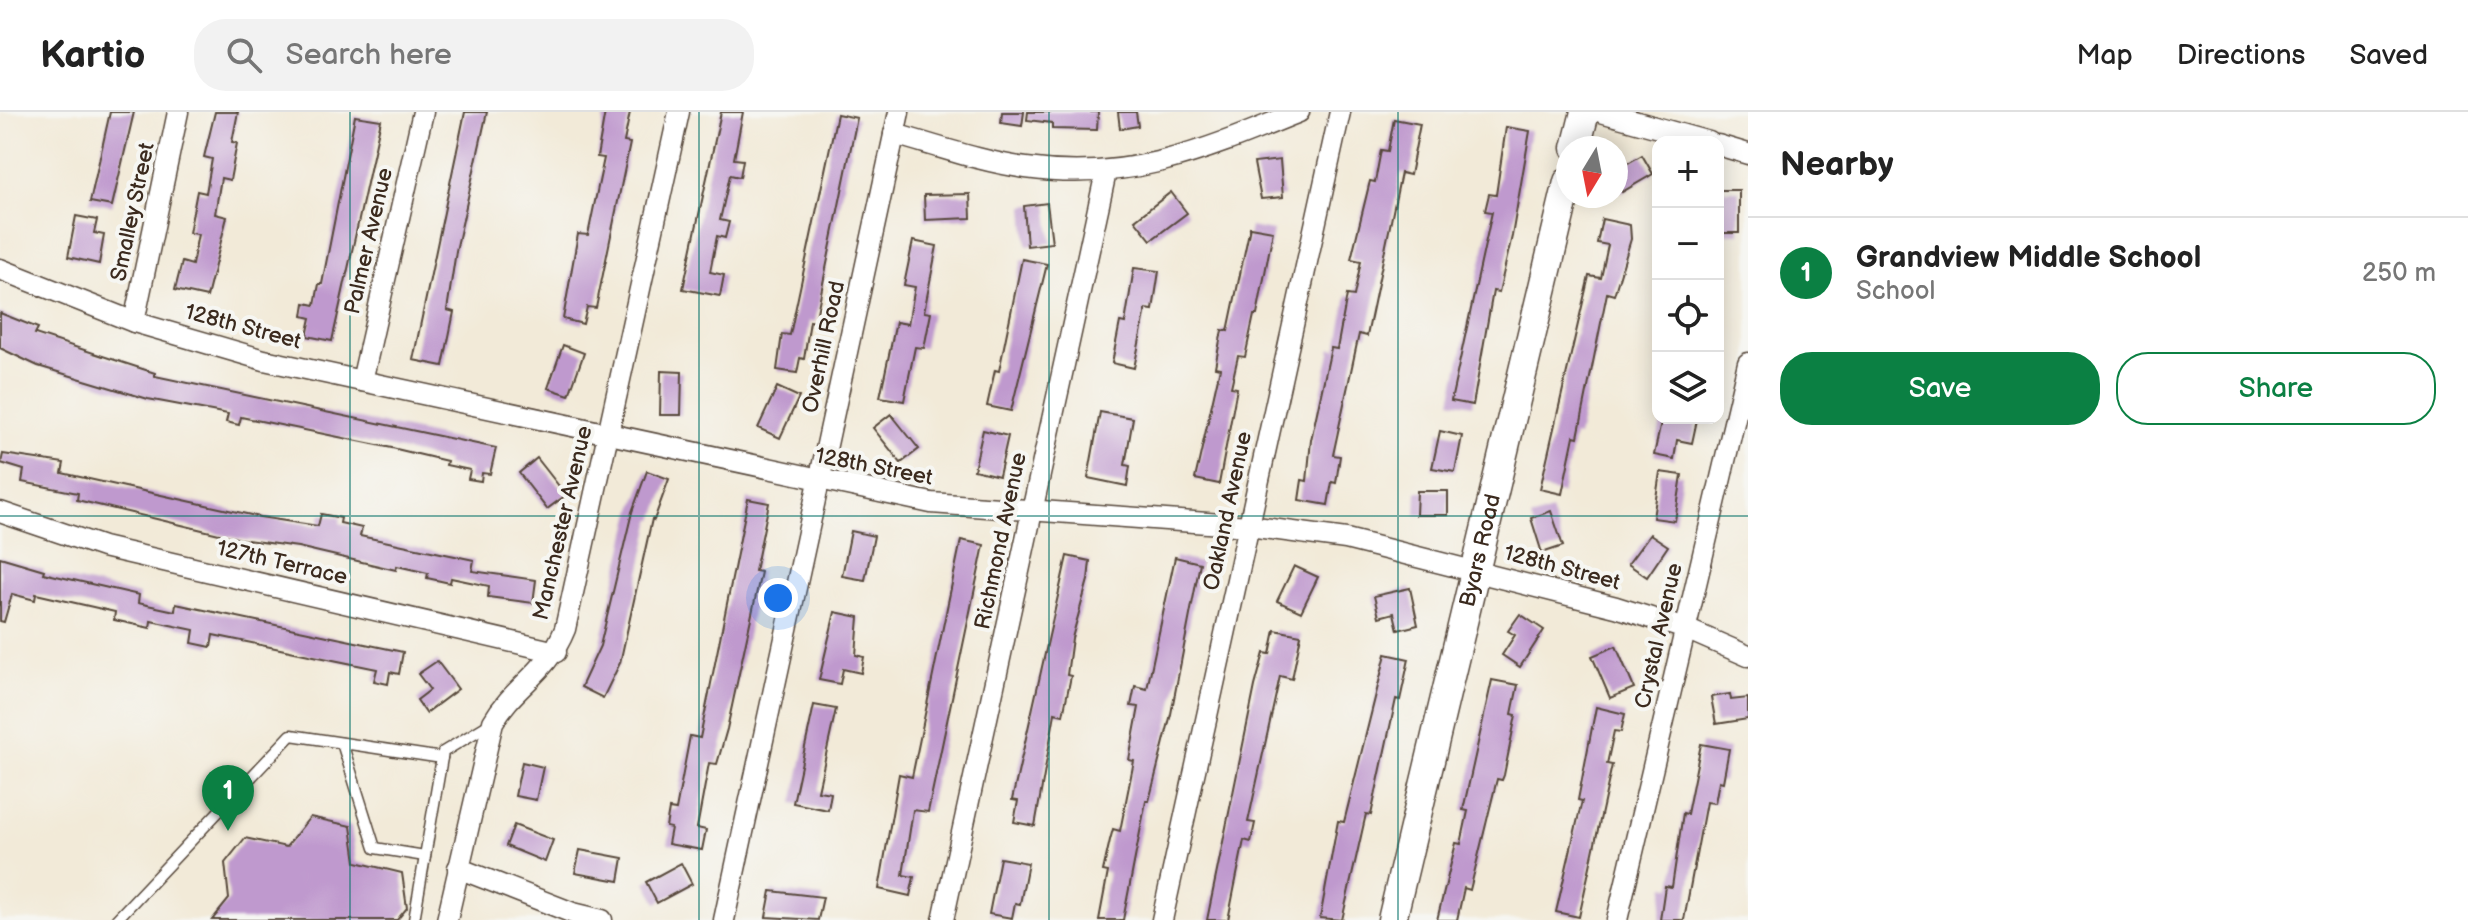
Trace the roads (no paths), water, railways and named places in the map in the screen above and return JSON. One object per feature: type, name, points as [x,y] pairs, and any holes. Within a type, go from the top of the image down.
[{"type":"street","name":"Smalley Street","points":[[134,322],[178,112]]},
{"type":"street","name":"Palmer Avenue","points":[[362,381],[423,112]]},
{"type":"street","name":"Manchester Avenue","points":[[447,920],[493,722],[501,708],[541,671],[556,652],[565,629],[679,112]]},
{"type":"street","name":"Overhill Road","points":[[724,920],[899,112]]},
{"type":"street","points":[[894,134],[1022,168],[1106,172],[1150,166],[1202,152],[1299,112]]},
{"type":"street","name":"Oakland Avenue","points":[[1162,920],[1340,112]]},
{"type":"street","points":[[1579,136],[1585,112]]},
{"type":"street","points":[[1601,112],[1687,136]]},
{"type":"street","points":[[1724,147],[1748,154]]},
{"type":"street","name":"Richmond Avenue","points":[[943,920],[1106,172]]},
{"type":"street","name":"Byars Road","points":[[1392,920],[1562,208]]},
{"type":"street","name":"128th Street","points":[[0,269],[134,322],[264,360],[931,503],[1032,513],[1249,526],[1346,539],[1474,570],[1686,629],[1748,656]]},
{"type":"street","name":"Crystal Avenue","points":[[1617,920],[1748,363]]},
{"type":"street","name":"127th Terrace","points":[[0,512],[103,547],[556,652]]},
{"type":"street","points":[[458,868],[573,913],[602,920]]},
{"type":"lane","points":[[414,920],[443,752],[493,722]]},
{"type":"lane","points":[[116,920],[291,735],[442,758]]},
{"type":"lane","points":[[342,743],[375,848],[425,856]]},
{"type":"place","name":"Grandview Middle School","points":[[228,831]]}]
